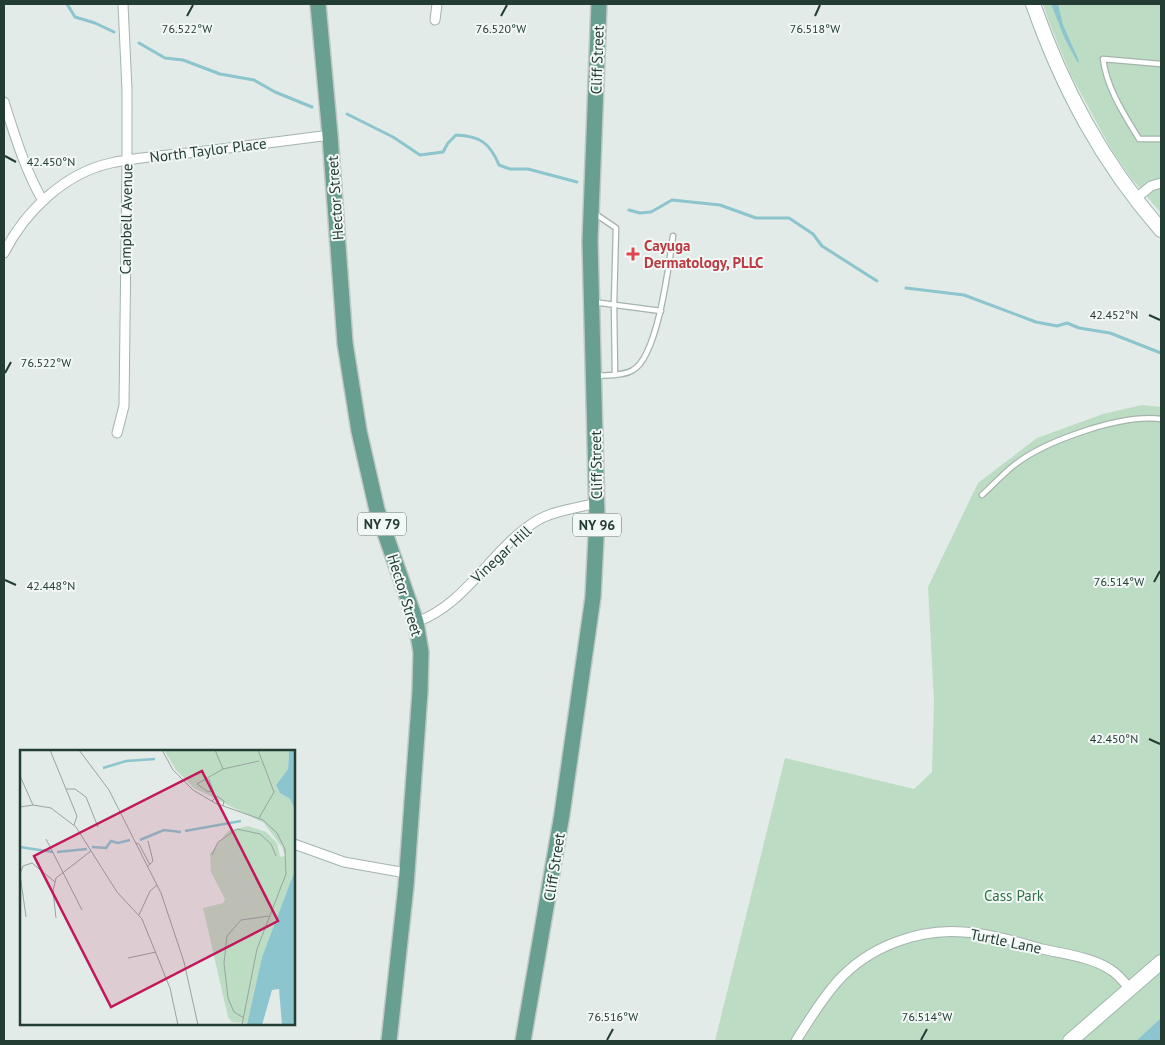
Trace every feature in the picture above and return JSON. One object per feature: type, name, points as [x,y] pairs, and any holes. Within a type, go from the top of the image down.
[{"type":"main road","name":"Hector Street","points":[[318,4],[346,343],[359,430],[377,510],[416,622],[421,652],[420,692],[406,873],[389,1041]]},
{"type":"main road","name":"Cliff Street","points":[[523,1041],[562,814],[590,620],[595,558],[596,503],[591,210],[599,4]]},
{"type":"main road","points":[[1033,4],[1048,44],[1076,107],[1107,161],[1161,230]]},
{"type":"main road","points":[[1070,1041],[1161,962]]},
{"type":"street","name":"Campbell Avenue","points":[[117,433],[124,406],[128,160],[123,4]]},
{"type":"street","points":[[435,20],[437,4]]},
{"type":"street","points":[[4,102],[20,151],[33,184],[43,201]]},
{"type":"street","name":"North Taylor Place","points":[[4,253],[21,226],[43,201],[60,186],[76,176],[111,163],[330,135]]},
{"type":"street","points":[[1135,199],[1152,186],[1161,183]]},
{"type":"street","name":"Vinegar Hill","points":[[416,622],[438,612],[454,599],[525,529],[539,519],[596,503]]},
{"type":"street","points":[[295,844],[344,862],[406,873]]},
{"type":"street","name":"Turtle Lane","points":[[796,1041],[826,995],[843,975],[862,960],[885,947],[924,934],[964,932],[989,935],[1068,955],[1111,969],[1130,989]]},
{"type":"lane","points":[[1161,64],[1103,59],[1104,69],[1114,96],[1139,139],[1161,139]]},
{"type":"lane","points":[[591,210],[616,228],[615,375]]},
{"type":"lane","points":[[594,376],[615,375],[633,371],[644,360],[662,311],[673,236]]},
{"type":"lane","points":[[592,302],[662,311]]},
{"type":"lane","points":[[982,495],[1013,465],[1054,442],[1111,423],[1152,418],[1161,419]]},
{"type":"green space","points":[[1043,4],[1161,4],[1161,213],[1131,178],[1111,149],[1071,75]]},
{"type":"green space","name":"Cass Park","points":[[1142,405],[1161,407],[1161,1018],[1136,1041],[715,1041],[785,758],[914,789],[932,772],[934,701],[928,587],[978,483],[1037,438],[1103,414]]},
{"type":"water","points":[[1051,4],[1058,4],[1063,25],[1079,61],[1078,63],[1065,39]]},
{"type":"water","points":[[1161,1018],[1161,1041],[1136,1041]]},
{"type":"waterway","points":[[67,4],[75,17],[95,23],[114,32]]},
{"type":"waterway","points":[[139,43],[165,58],[183,60],[220,74],[254,80],[275,92],[312,107]]},
{"type":"waterway","points":[[347,114],[393,137],[420,155],[443,152],[456,135],[472,137],[488,146],[499,165],[510,169],[528,169],[577,182]]},
{"type":"waterway","points":[[629,210],[640,213],[651,212],[672,200],[720,205],[756,218],[789,218],[813,234],[822,246],[877,281]]},
{"type":"waterway","points":[[906,288],[964,295],[1036,322],[1057,326],[1067,323],[1079,328],[1110,333],[1161,353]]},
{"type":"place","name":"Cayuga Dermatology, PLLC","points":[[633,254]]}]
